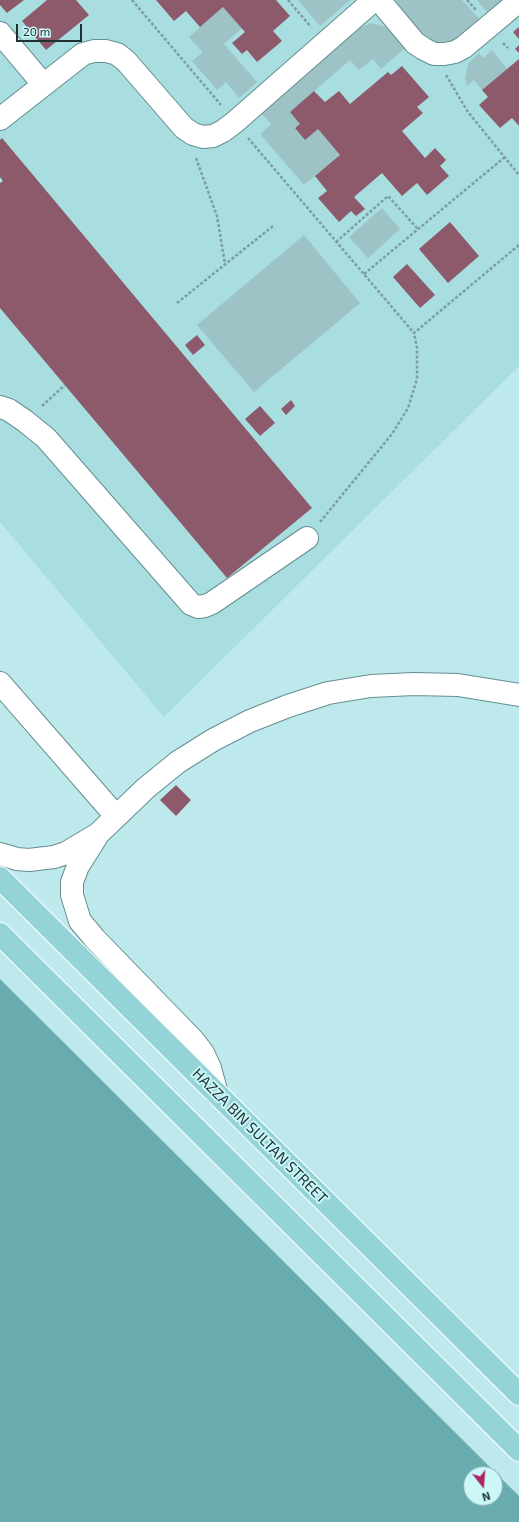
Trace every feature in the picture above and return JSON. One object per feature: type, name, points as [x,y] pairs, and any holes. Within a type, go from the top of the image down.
[{"type":"main road","name":"HAZZA BIN SULTAN STREET","points":[[0,878],[519,1394]]},
{"type":"main road","points":[[0,934],[519,1450]]},
{"type":"street","points":[[0,119],[83,54],[94,51],[106,51],[117,54],[126,61],[184,128],[193,134],[203,137],[214,136],[235,122],[374,0]]},
{"type":"street","points":[[378,0],[416,43],[424,50],[434,54],[455,52],[464,47],[519,1]]},
{"type":"street","points":[[0,33],[43,84]]},
{"type":"street","points":[[0,407],[9,410],[46,438],[191,604],[198,607],[212,603],[307,538]]},
{"type":"street","points":[[0,683],[115,816]]},
{"type":"street","points":[[217,1094],[210,1068],[203,1053],[193,1040],[95,939],[80,921],[72,895],[72,882],[78,866],[98,834],[115,816],[173,766],[213,740],[250,721],[288,706],[328,693],[371,686],[414,684],[458,685],[519,695]]},
{"type":"street","points":[[0,854],[17,859],[29,860],[54,857],[77,847],[98,834]]},
{"type":"path","points":[[132,0],[414,333],[417,348],[417,379],[414,394],[401,421],[307,538]]},
{"type":"path","points":[[434,54],[468,112],[519,175]]},
{"type":"path","points":[[184,128],[217,216],[225,264]]},
{"type":"path","points":[[364,274],[505,157]]},
{"type":"path","points":[[336,242],[388,196],[418,229]]},
{"type":"path","points":[[177,303],[273,226]]},
{"type":"path","points":[[414,333],[519,245]]},
{"type":"path","points":[[25,421],[65,385]]},
{"type":"shaded area","points":[[0,0],[519,0],[519,366],[164,717],[0,522]]},
{"type":"shaded area","points":[[298,0],[350,0],[320,26]]},
{"type":"shaded area","points":[[397,0],[462,0],[481,21],[467,33],[452,42],[435,42],[421,33],[394,2]]},
{"type":"shaded area","points":[[477,0],[505,0],[489,14]]},
{"type":"shaded area","points":[[223,7],[242,28],[224,44],[257,82],[239,98],[226,82],[217,90],[192,61],[203,52],[189,37]]},
{"type":"shaded area","points":[[371,23],[387,27],[406,47],[381,69],[373,59],[359,70],[350,60],[290,112],[300,124],[295,128],[305,139],[318,129],[340,155],[304,185],[260,134],[271,124],[260,112],[356,30]]},
{"type":"shaded area","points":[[492,50],[507,69],[482,90],[474,80],[467,86],[465,78],[468,64],[479,53],[483,58]]},
{"type":"shaded area","points":[[382,208],[400,229],[368,258],[349,237]]},
{"type":"shaded area","points":[[304,235],[360,303],[254,392],[197,325]]},
{"type":"shaded area","points":[[0,979],[489,1466],[463,1466],[463,1506],[503,1506],[503,1480],[519,1496],[519,1522],[0,1522]]},
{"type":"building","points":[[0,0],[24,0],[7,13],[0,5]]},
{"type":"building","points":[[47,0],[76,0],[89,15],[46,50],[22,21]]},
{"type":"building","points":[[156,0],[276,0],[290,16],[273,31],[282,41],[257,62],[247,50],[242,54],[232,43],[245,32],[223,7],[200,27],[186,11],[174,21]]},
{"type":"building","points":[[519,27],[519,39],[513,32]]},
{"type":"building","points":[[519,45],[519,53],[515,49]]},
{"type":"building","points":[[519,59],[519,126],[512,118],[500,128],[479,105],[488,97],[482,90]]},
{"type":"building","points":[[402,66],[429,97],[417,107],[423,113],[402,131],[425,158],[435,148],[446,160],[440,166],[449,176],[427,195],[417,183],[402,196],[382,173],[354,197],[365,209],[356,216],[351,211],[339,222],[318,198],[327,191],[315,176],[340,155],[318,129],[305,140],[295,128],[300,124],[290,112],[314,91],[325,102],[339,91],[350,104],[388,72],[391,75]]},
{"type":"building","points":[[2,138],[312,508],[227,578],[0,308],[0,183],[3,181],[0,177],[0,140]]},
{"type":"building","points":[[450,222],[479,256],[448,283],[419,249]]},
{"type":"building","points":[[407,264],[435,295],[420,308],[393,277]]},
{"type":"building","points":[[197,335],[205,345],[193,355],[185,345]]},
{"type":"building","points":[[291,400],[295,406],[286,415],[281,409]]},
{"type":"building","points":[[260,406],[275,423],[260,436],[245,419]]},
{"type":"building","points":[[176,785],[191,800],[176,816],[160,800]]}]
